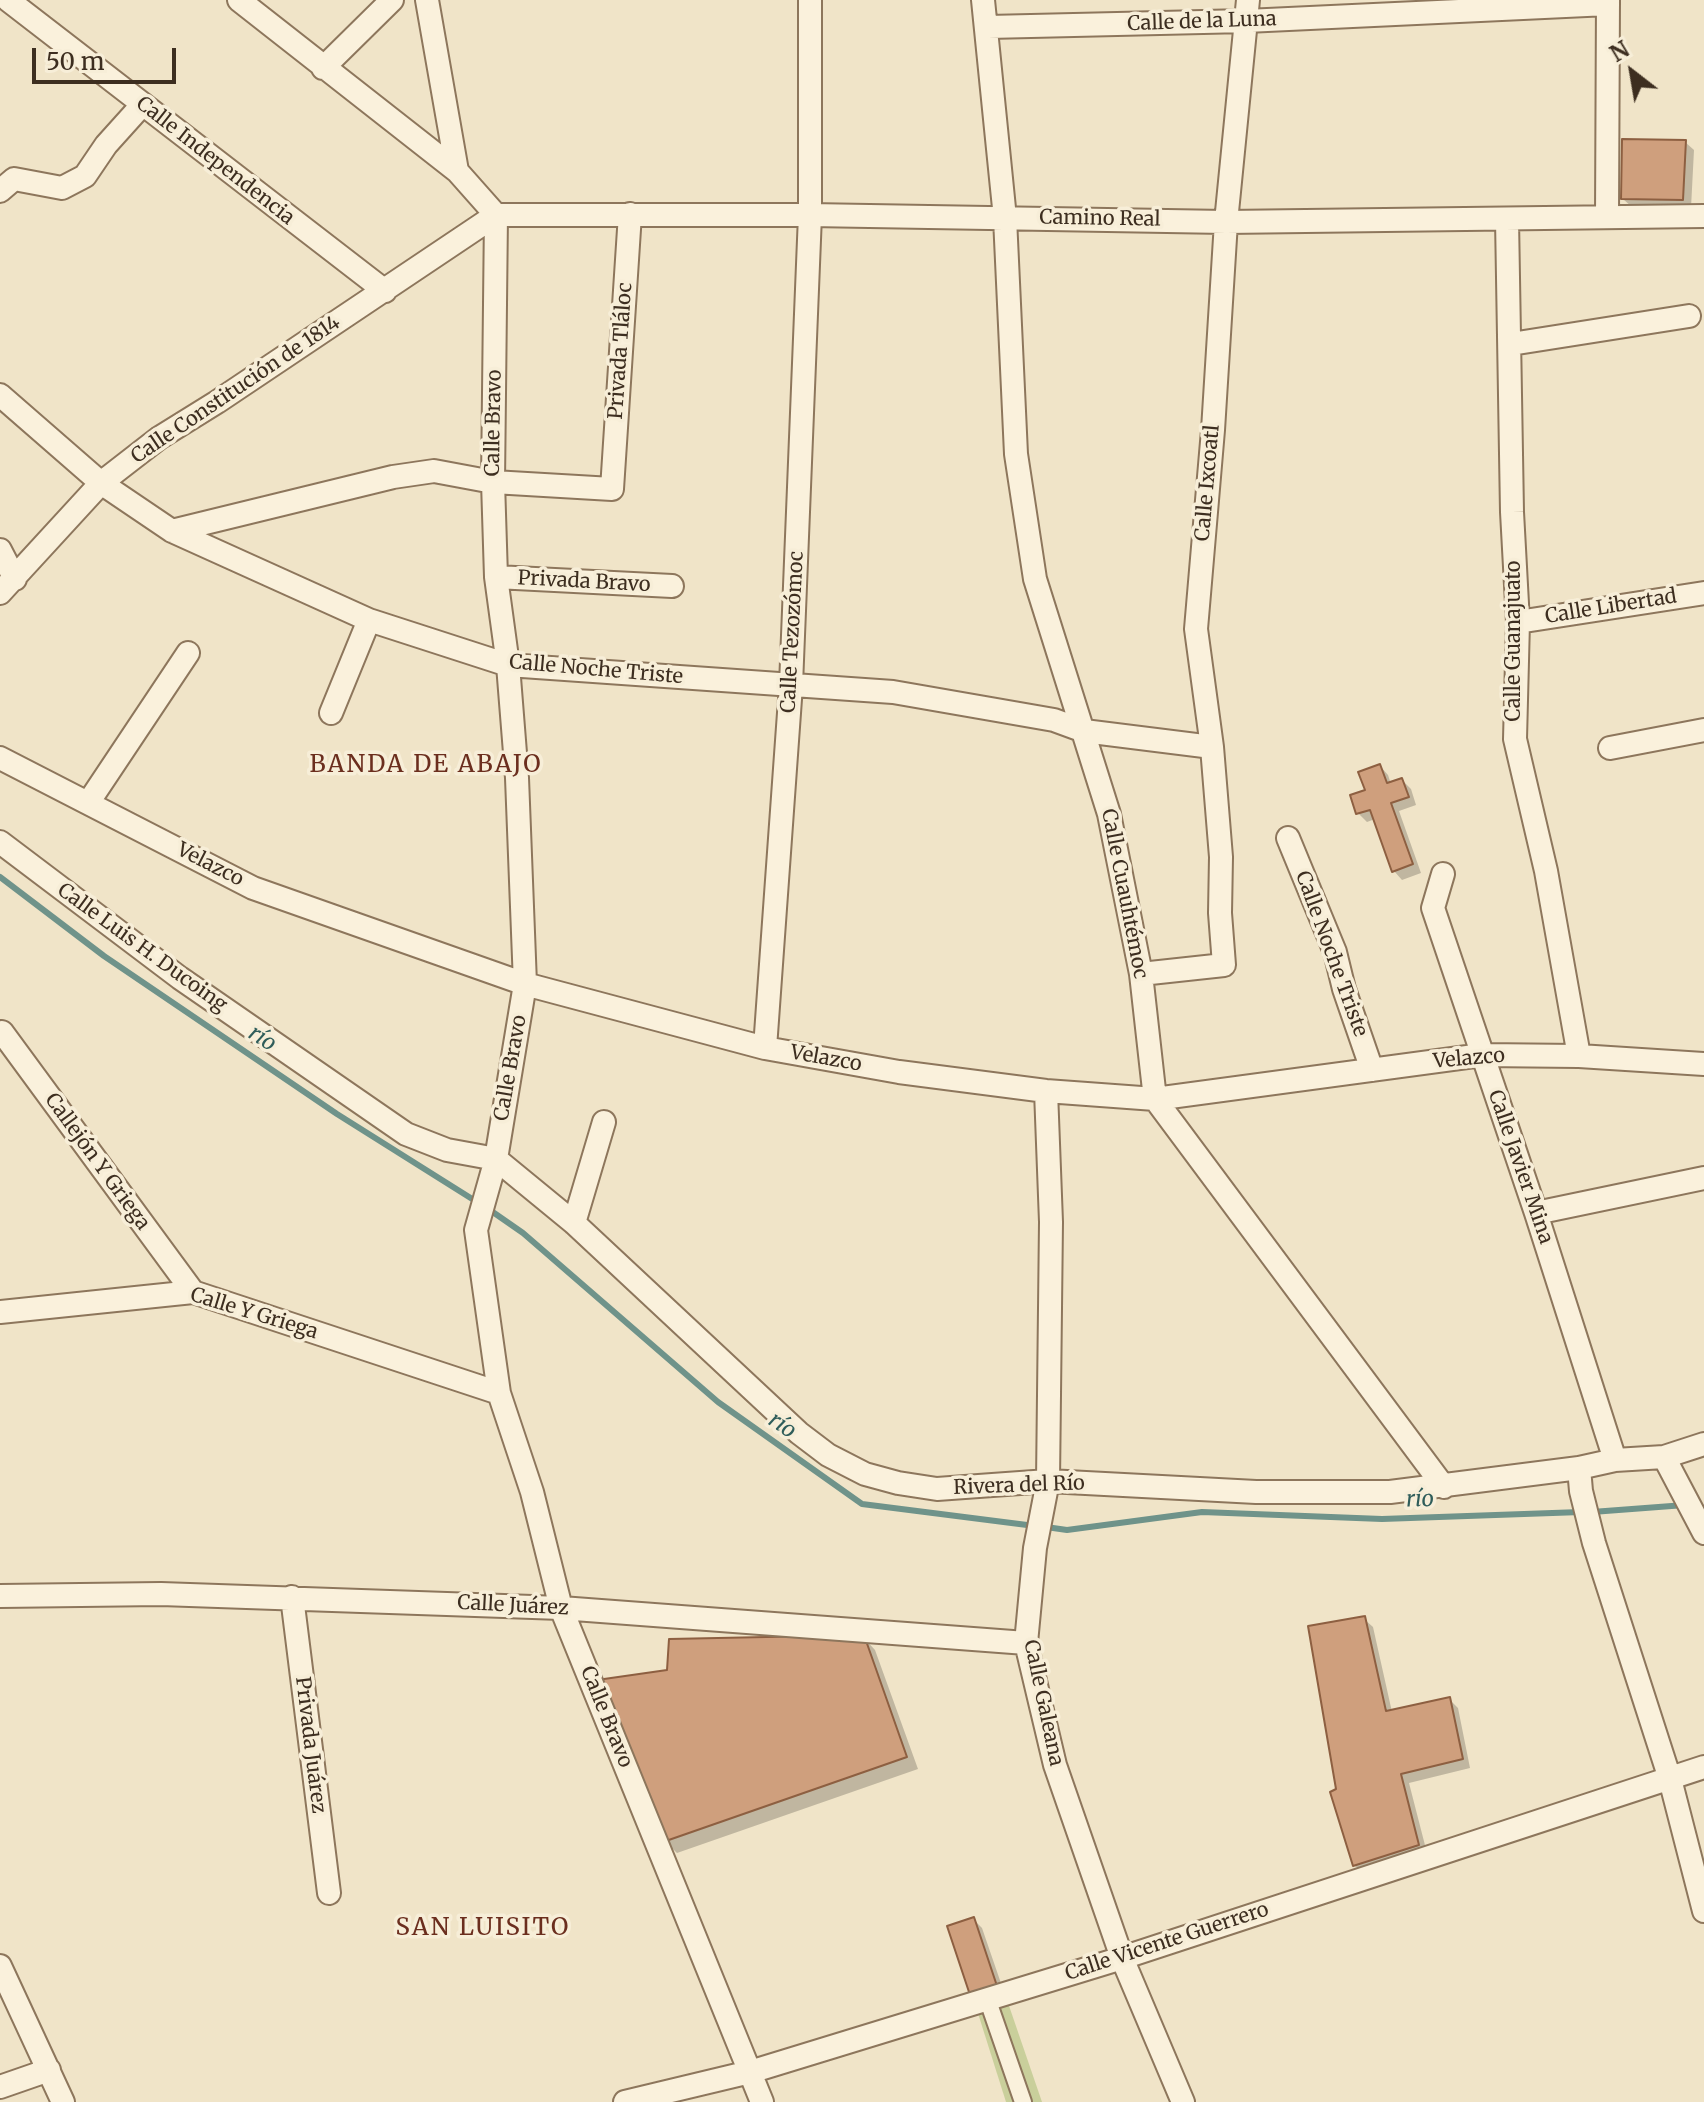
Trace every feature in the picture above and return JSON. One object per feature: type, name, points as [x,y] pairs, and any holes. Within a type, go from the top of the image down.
[{"type":"street","name":"Calle Independencia","points":[[8,0],[385,291]]},
{"type":"street","points":[[239,0],[457,171],[496,215]]},
{"type":"street","points":[[323,68],[392,0]]},
{"type":"street","points":[[427,0],[457,171]]},
{"type":"street","name":"Calle Tezozómoc","points":[[765,1048],[791,685],[810,215],[810,0]]},
{"type":"street","name":"Calle Cuauhtémoc","points":[[983,0],[1005,218],[1016,454],[1035,579],[1109,814],[1141,974],[1155,1099]]},
{"type":"street","points":[[1607,217],[1608,2]]},
{"type":"street","name":"Calle de la Luna","points":[[988,27],[1247,11],[1608,2]]},
{"type":"street","name":"Calle Ixcoatl","points":[[1141,974],[1224,965],[1220,913],[1221,857],[1212,747],[1196,629],[1226,222],[1247,11]]},
{"type":"street","points":[[0,191],[14,179],[62,188],[85,176],[106,145],[142,105]]},
{"type":"street","name":"Privada Tláloc","points":[[493,482],[612,489],[630,214]]},
{"type":"street","name":"Camino Real","points":[[496,215],[810,215],[1226,222],[1704,216]]},
{"type":"street","name":"Calle Constitución de 1814","points":[[7,586],[101,483],[159,438],[496,215]]},
{"type":"street","name":"Calle Bravo","points":[[496,215],[493,482],[496,577],[508,665],[517,778],[525,984],[495,1164],[476,1230],[499,1393],[532,1492],[561,1608],[762,2102]]},
{"type":"street","name":"Calle Guanajuato","points":[[1507,219],[1512,512],[1518,622],[1515,739],[1546,871],[1579,1056]]},
{"type":"street","points":[[1511,344],[1689,316]]},
{"type":"street","name":"Calle Noche Triste","points":[[0,395],[101,483],[172,531],[369,620],[508,665],[893,692],[1054,720],[1084,731],[1212,747]]},
{"type":"street","points":[[172,531],[393,477],[434,471],[493,482]]},
{"type":"street","points":[[0,550],[7,586]]},
{"type":"street","name":"Privada Bravo","points":[[496,577],[672,586]]},
{"type":"street","name":"Calle Libertad","points":[[1518,622],[1704,593]]},
{"type":"street","points":[[331,713],[369,620]]},
{"type":"street","points":[[88,803],[188,653]]},
{"type":"street","points":[[1610,748],[1704,730]]},
{"type":"street","name":"Velazco","points":[[0,758],[253,888],[525,984],[765,1048],[899,1072],[1046,1091],[1155,1099],[1482,1055],[1579,1056],[1704,1064]]},
{"type":"street","name":"Calle Noche Triste","points":[[1288,838],[1335,952],[1344,989],[1372,1070]]},
{"type":"street","name":"Calle Luis H. Ducoing","points":[[0,842],[180,978],[406,1134],[495,1164]]},
{"type":"street","name":"Calle Javier Mina","points":[[1443,874],[1433,908],[1615,1460]]},
{"type":"street","name":"Callejón Y Griega","points":[[2,1032],[193,1292]]},
{"type":"street","name":"Calle Galeana","points":[[1046,1091],[1051,1222],[1048,1489],[1035,1548],[1026,1643],[1055,1765],[1122,1958],[1183,2102]]},
{"type":"street","points":[[1155,1099],[1444,1487]]},
{"type":"street","points":[[574,1223],[604,1122]]},
{"type":"street","name":"Rivera del Río","points":[[495,1164],[574,1223],[799,1433],[828,1455],[865,1474],[898,1483],[937,1489],[1390,1492],[1579,1468],[1615,1460],[1664,1457],[1704,1444]]},
{"type":"street","points":[[1536,1213],[1704,1178]]},
{"type":"street","name":"Calle Y Griega","points":[[0,1312],[193,1292],[499,1393]]},
{"type":"street","points":[[1664,1457],[1704,1533]]},
{"type":"street","points":[[1579,1468],[1581,1491],[1594,1543],[1670,1779],[1704,1911]]},
{"type":"street","name":"Calle Juárez","points":[[0,1596],[161,1594],[561,1608],[1026,1643]]},
{"type":"street","name":"Privada Juárez","points":[[292,1597],[329,1893]]},
{"type":"street","name":"Calle Vicente Guerrero","points":[[625,2102],[750,2072],[1122,1958],[1704,1767]]},
{"type":"street","points":[[0,1966],[63,2102]]},
{"type":"street","points":[[987,1998],[1023,2102]]},
{"type":"street","points":[[0,2087],[49,2070]]},
{"type":"green space","points":[[1006,1997],[1042,2102],[1006,2102],[976,2007]]},
{"type":"building","points":[[1622,139],[1686,140],[1683,200],[1621,199]]},
{"type":"building","points":[[1380,764],[1387,783],[1402,778],[1409,797],[1391,803],[1413,864],[1392,872],[1370,810],[1356,814],[1350,795],[1365,790],[1358,772]]},
{"type":"building","points":[[1365,1616],[1386,1711],[1450,1697],[1463,1759],[1401,1774],[1419,1845],[1353,1866],[1330,1792],[1336,1789],[1308,1626]]},
{"type":"building","points":[[864,1635],[907,1757],[663,1842],[597,1680],[667,1670],[669,1639]]},
{"type":"building","points":[[974,1917],[997,1986],[970,1995],[947,1926]]},
{"type":"waterway","name":"río","points":[[0,877],[104,956],[337,1114],[477,1202]]},
{"type":"waterway","name":"río","points":[[487,1208],[523,1233],[718,1402],[862,1504],[1035,1526]]},
{"type":"waterway","name":"río","points":[[1592,1512],[1685,1505]]},
{"type":"waterway","name":"río","points":[[1046,1527],[1067,1530],[1202,1512],[1382,1519],[1581,1512]]},
{"type":"district","name":"BANDA DE ABAJO","points":[[426,765]]},
{"type":"district","name":"SAN LUISITO","points":[[483,1928]]}]
